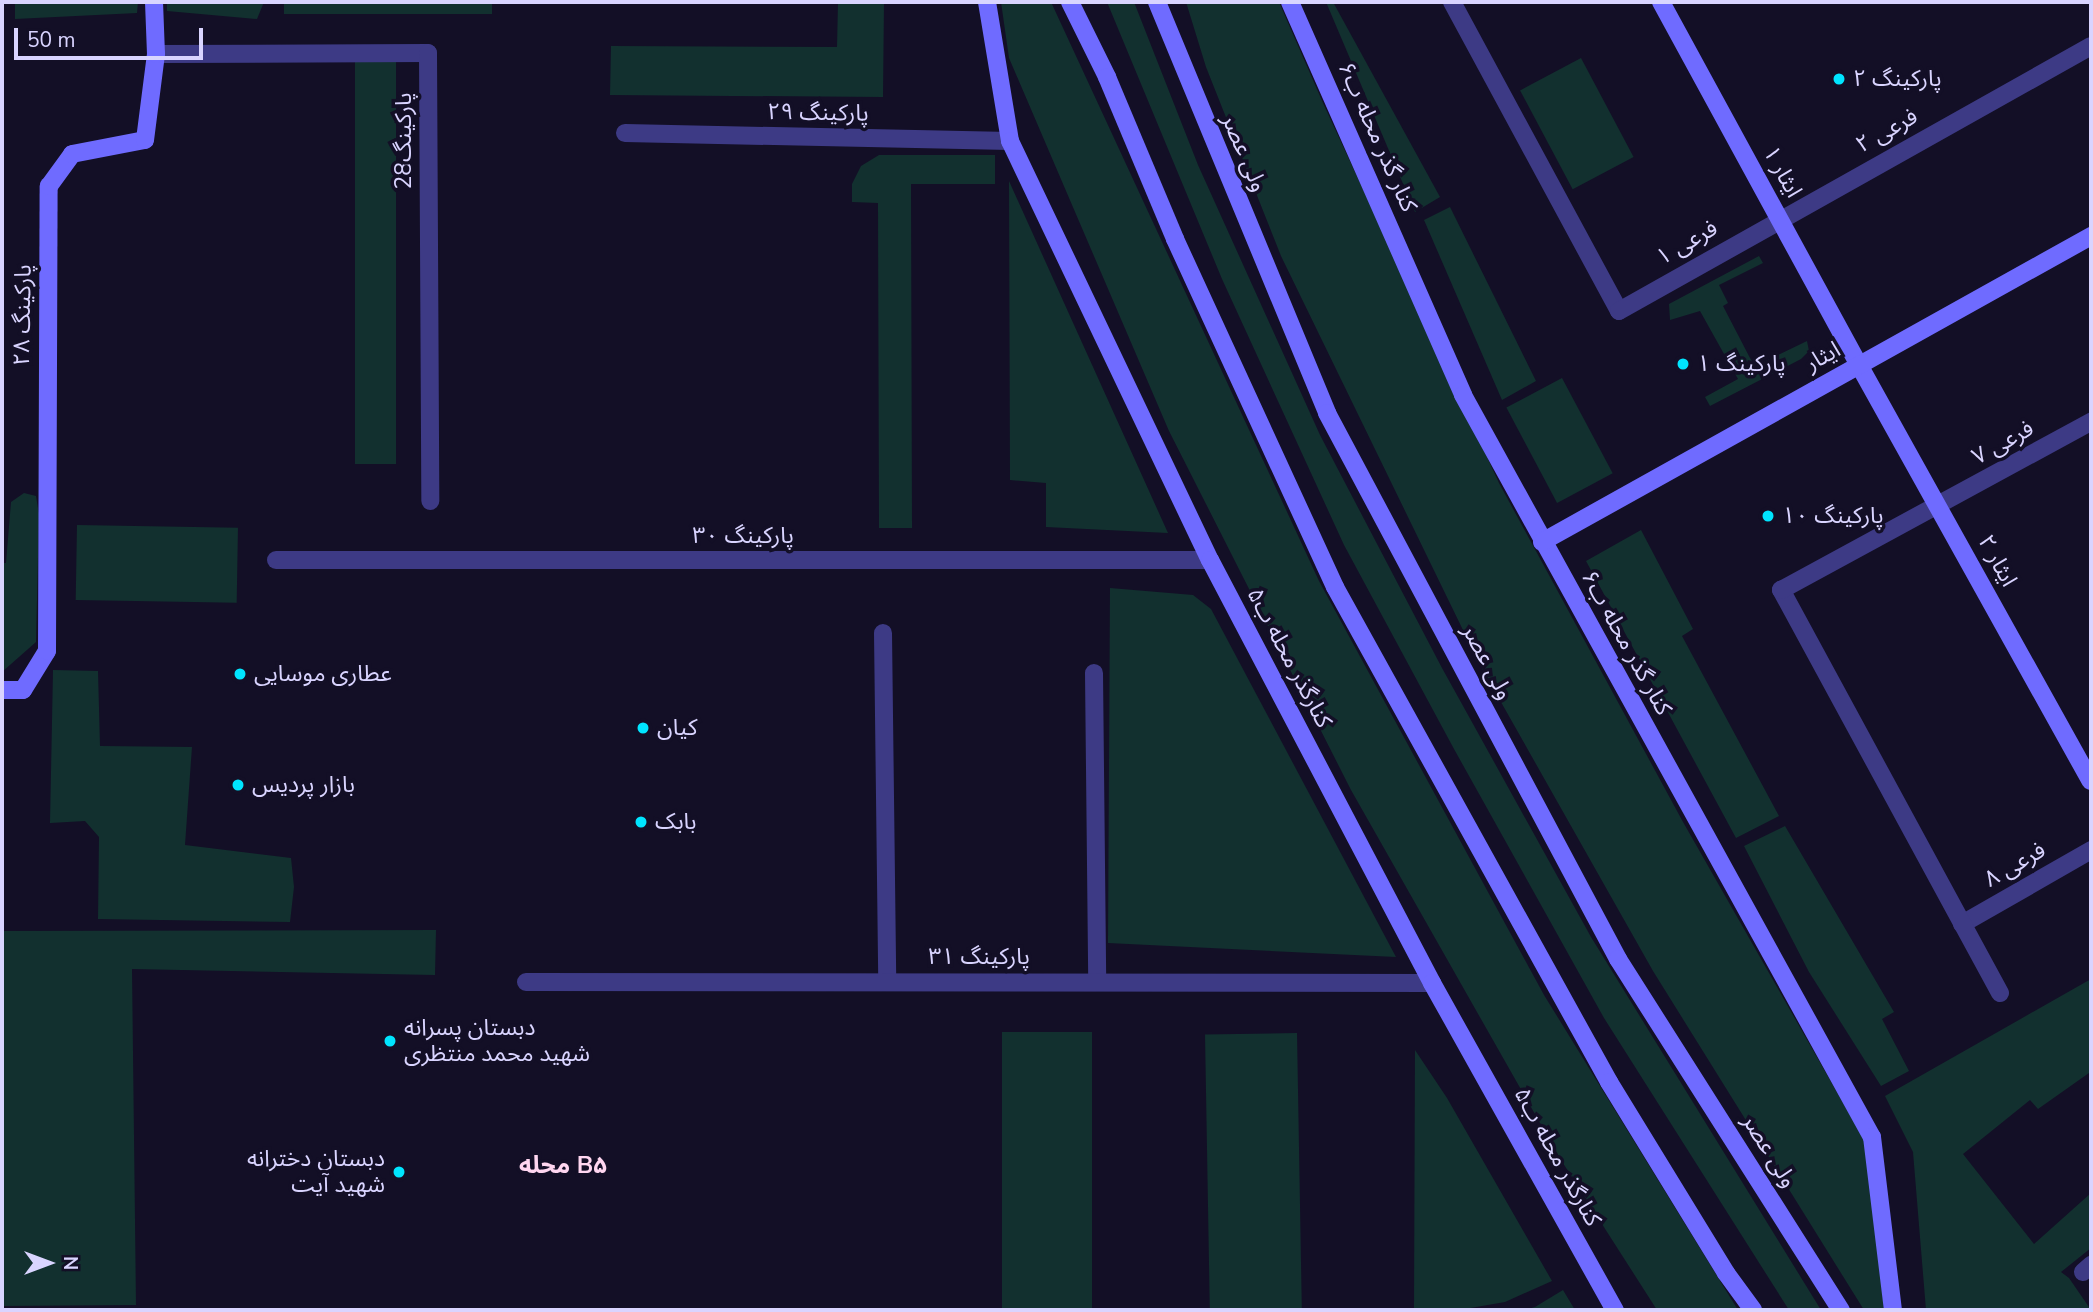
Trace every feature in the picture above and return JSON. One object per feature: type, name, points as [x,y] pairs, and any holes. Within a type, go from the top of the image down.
[{"type":"street","name":"پارکینگ ۲۸","points":[[2,690],[23,690],[47,651],[49,186],[72,154],[145,140],[156,54],[154,2]]},
{"type":"street","name":"کنارگذر محله ب۵","points":[[987,2],[1010,141],[1210,560],[1432,983],[1613,1310]]},
{"type":"street","points":[[1070,2],[1107,78],[1175,239],[1335,587],[1609,1082],[1726,1273],[1753,1310]]},
{"type":"street","name":"ولی عصر","points":[[1157,2],[1327,413],[1618,959],[1841,1310]]},
{"type":"street","name":"کنار گذر محله ب۶","points":[[1290,2],[1463,395],[1872,1137],[1893,1310]]},
{"type":"street","name":"فرعی ۱","points":[[1452,2],[1619,310],[1779,218]]},
{"type":"street","name":"ایثار ۱","points":[[1661,2],[1859,366]]},
{"type":"street","name":"فرعی ۲","points":[[1779,218],[2091,46]]},
{"type":"street","name":"پارکینگ28","points":[[156,54],[428,53],[430,501]]},
{"type":"street","name":"پارکینگ ۲۹","points":[[625,134],[1010,141]]},
{"type":"street","name":"ایثار","points":[[1542,542],[2091,236]]},
{"type":"street","name":"ایثار ۲","points":[[1859,366],[2091,781]]},
{"type":"street","name":"فرعی ۷","points":[[1962,924],[1781,590],[1939,507],[2091,422]]},
{"type":"street","name":"پارکینگ ۳۰","points":[[276,560],[1210,560]]},
{"type":"street","points":[[883,633],[887,981]]},
{"type":"street","points":[[1094,673],[1097,982]]},
{"type":"street","name":"فرعی ۸","points":[[1962,924],[2091,850]]},
{"type":"street","points":[[1962,924],[2000,993]]},
{"type":"street","name":"پارکینگ ۳۱","points":[[526,982],[1432,983]]},
{"type":"green space","points":[[15,2],[138,2],[137,13],[15,19]]},
{"type":"green space","points":[[167,2],[264,2],[257,19],[167,11]]},
{"type":"green space","points":[[284,2],[492,2],[492,14],[284,14]]},
{"type":"green space","points":[[838,2],[884,2],[883,97],[610,95],[611,46],[837,47]]},
{"type":"green space","points":[[1001,2],[1051,2],[1319,581],[1544,995],[1738,1310],[1657,1310],[1561,1160],[1351,790],[1169,431],[1009,58]]},
{"type":"green space","points":[[1107,2],[1134,2],[1198,165],[1320,435],[1442,668],[1591,937],[1821,1310],[1789,1310],[1604,1018],[1454,749],[1344,545],[1222,279]]},
{"type":"green space","points":[[1186,2],[1279,2],[1499,483],[1683,822],[1867,1145],[1884,1310],[1864,1310],[1653,971],[1480,665],[1281,256],[1206,67]]},
{"type":"green space","points":[[1326,2],[1333,2],[1440,197],[1415,212]]},
{"type":"green space","points":[[1581,58],[1634,157],[1573,189],[1520,90]]},
{"type":"green space","points":[[355,60],[396,60],[396,464],[355,464]]},
{"type":"green space","points":[[879,155],[995,155],[995,184],[911,184],[912,528],[879,528],[878,203],[852,202],[852,184],[861,166]]},
{"type":"green space","points":[[1009,181],[1168,533],[1046,527],[1046,483],[1010,480]]},
{"type":"green space","points":[[1450,207],[1536,381],[1502,400],[1424,220]]},
{"type":"green space","points":[[1759,256],[1763,263],[1719,285],[1728,303],[1723,306],[1750,358],[1755,366],[1807,341],[1809,351],[1801,359],[1710,406],[1705,397],[1738,379],[1700,311],[1670,320],[1669,304]]},
{"type":"green space","points":[[1562,378],[1613,473],[1557,503],[1506,408]]},
{"type":"green space","points":[[24,493],[36,496],[39,514],[36,642],[2,672],[2,563],[6,563],[11,502]]},
{"type":"green space","points":[[77,525],[238,528],[237,603],[76,600]]},
{"type":"green space","points":[[1641,530],[1693,629],[1682,636],[1779,816],[1736,838],[1586,561]]},
{"type":"green space","points":[[1110,588],[1193,595],[1211,609],[1396,957],[1108,943]]},
{"type":"green space","points":[[53,670],[98,671],[100,746],[192,747],[185,845],[291,858],[294,887],[290,922],[98,919],[99,837],[85,821],[50,823]]},
{"type":"green space","points":[[1785,826],[1894,1012],[1882,1019],[1909,1071],[1881,1086],[1809,972],[1744,846]]},
{"type":"green space","points":[[436,930],[435,975],[132,969],[136,1305],[2,1306],[2,931]]},
{"type":"green space","points":[[2091,979],[2091,1075],[2089,1073],[2038,1109],[2030,1100],[1963,1154],[2034,1244],[2091,1193],[2091,1248],[2061,1272],[2069,1278],[2091,1310],[1926,1310],[1913,1152],[1885,1096]]},
{"type":"green space","points":[[1002,1032],[1092,1032],[1092,1309],[1002,1309]]},
{"type":"green space","points":[[1297,1033],[1302,1310],[1210,1310],[1205,1035]]},
{"type":"green space","points":[[1415,1050],[1447,1098],[1552,1281],[1505,1302],[1459,1310],[1414,1310]]},
{"type":"green space","points":[[1563,1290],[1575,1310],[1524,1310],[1535,1307]]},
{"type":"place","name":"پارکینگ ۲","points":[[1839,79]]},
{"type":"place","name":"پارکینگ ۱","points":[[1683,364]]},
{"type":"place","name":"پارکینگ ۱۰","points":[[1768,516]]},
{"type":"place","name":"عطاری موسایی","points":[[240,674]]},
{"type":"place","name":"کیان","points":[[643,728]]},
{"type":"place","name":"بازار پردیس","points":[[238,785]]},
{"type":"place","name":"بابک","points":[[641,822]]},
{"type":"place","name":"دبستان پسرانه شهید محمد منتظری","points":[[390,1041]]},
{"type":"place","name":"دبستان دخترانه شهید آیت","points":[[399,1172]]},
{"type":"district","name":"محله B۵","points":[[563,1166]]}]
